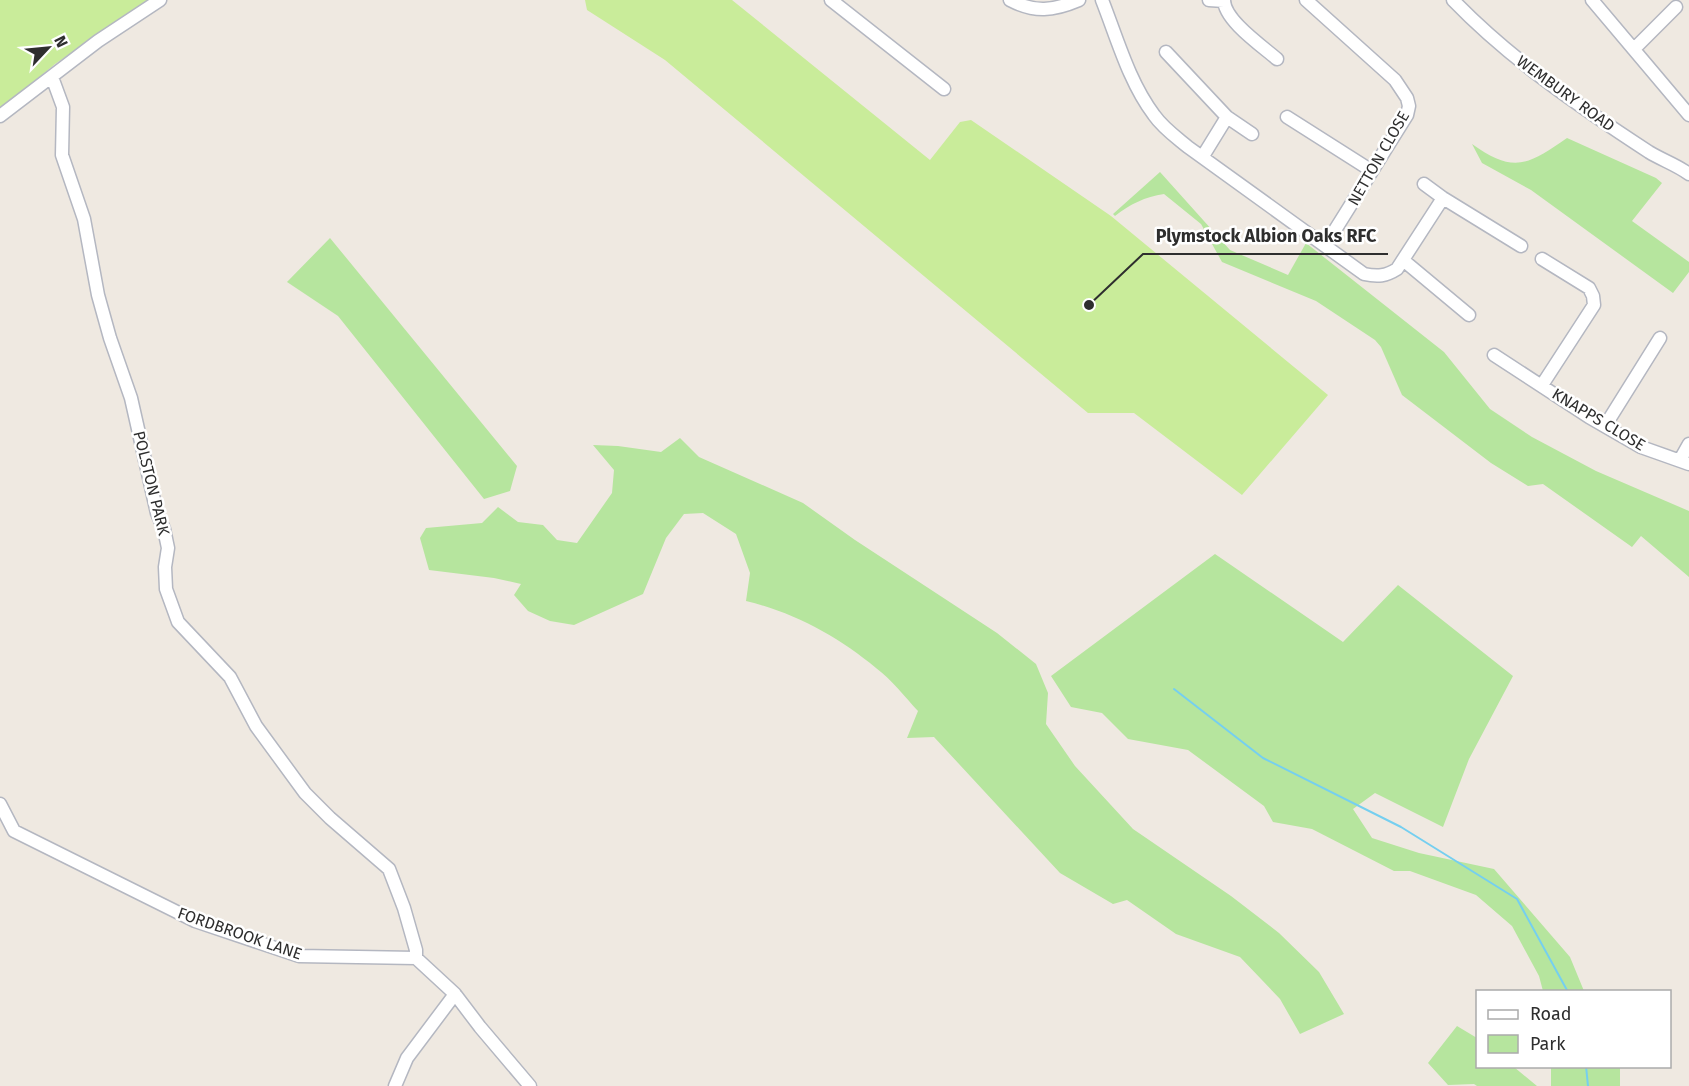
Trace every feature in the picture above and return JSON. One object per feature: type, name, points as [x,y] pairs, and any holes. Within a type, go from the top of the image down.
[{"type":"street","points":[[0,116],[98,41],[160,0]]},
{"type":"street","points":[[831,0],[944,89]]},
{"type":"street","points":[[1010,0],[1026,8],[1047,9],[1079,0]]},
{"type":"street","points":[[1102,0],[1132,75],[1154,116],[1165,128],[1364,274],[1376,277],[1388,275],[1397,269],[1443,198]]},
{"type":"street","points":[[1209,0],[1224,0],[1224,8],[1230,17],[1272,52]]},
{"type":"street","name":"NETTON CLOSE","points":[[1306,0],[1355,51],[1402,89],[1409,106],[1407,116],[1325,246]]},
{"type":"street","name":"WEMBURY ROAD","points":[[1453,0],[1478,26],[1544,79],[1650,153],[1689,174]]},
{"type":"street","points":[[1593,1],[1689,115]]},
{"type":"street","points":[[1634,49],[1676,6]]},
{"type":"street","points":[[1166,52],[1186,82],[1227,117],[1252,134]]},
{"type":"street","name":"POLSTON PARK","points":[[52,77],[63,107],[62,156],[84,219],[110,338],[131,398],[157,513],[164,529],[168,548],[165,567],[166,589],[178,622],[230,677],[256,726],[305,793],[330,818],[389,868],[404,908],[416,950],[416,958]]},
{"type":"street","points":[[1203,156],[1227,117]]},
{"type":"street","points":[[1287,117],[1302,120],[1372,171]]},
{"type":"street","points":[[1424,184],[1443,198],[1501,228],[1521,246]]},
{"type":"street","points":[[1542,259],[1566,281],[1588,288],[1593,296],[1594,305],[1542,385]]},
{"type":"street","points":[[1403,261],[1465,307]]},
{"type":"street","points":[[1605,426],[1660,338]]},
{"type":"street","name":"KNAPPS CLOSE","points":[[1494,355],[1514,363],[1542,385],[1641,447],[1685,462]]},
{"type":"street","points":[[1685,462],[1689,444]]},
{"type":"street","name":"FORDBROOK LANE","points":[[0,804],[14,831],[195,921],[299,956],[416,958]]},
{"type":"street","points":[[416,958],[455,994],[480,1028],[530,1086]]},
{"type":"street","points":[[395,1086],[407,1058],[455,994]]},
{"type":"green space","points":[[0,0],[150,0],[55,64],[0,110]]},
{"type":"green space","points":[[585,0],[732,0],[930,160],[960,122],[971,120],[1111,216],[1328,395],[1242,495],[1134,413],[1088,413],[665,60],[587,10]]},
{"type":"green space","points":[[1567,138],[1656,178],[1662,183],[1632,221],[1689,262],[1689,272],[1673,293],[1531,190],[1482,163],[1472,144],[1499,160],[1521,162],[1542,155]]},
{"type":"green space","points":[[1160,172],[1230,250],[1288,275],[1306,243],[1444,352],[1490,409],[1532,437],[1596,471],[1689,511],[1689,577],[1641,536],[1632,547],[1543,484],[1528,486],[1491,463],[1402,395],[1381,347],[1375,340],[1316,301],[1222,262],[1201,224],[1164,194],[1138,202],[1115,216],[1113,214]]},
{"type":"green space","points":[[330,238],[517,466],[510,491],[484,499],[338,316],[287,282]]},
{"type":"green space","points":[[680,438],[699,457],[803,503],[997,633],[1036,664],[1048,693],[1046,724],[1075,766],[1133,829],[1231,896],[1279,933],[1319,972],[1344,1014],[1300,1034],[1280,999],[1240,957],[1176,934],[1127,900],[1113,904],[1060,873],[934,737],[907,738],[918,711],[882,673],[847,646],[815,627],[781,612],[746,601],[750,573],[736,534],[703,513],[684,514],[666,538],[643,594],[574,625],[550,621],[528,611],[514,595],[521,584],[494,578],[429,570],[420,538],[426,528],[482,523],[498,507],[518,522],[543,525],[557,540],[577,543],[612,493],[614,470],[593,445],[661,452]]},
{"type":"green space","points":[[1215,554],[1343,642],[1398,585],[1513,676],[1469,759],[1443,827],[1375,793],[1353,809],[1372,838],[1419,853],[1494,869],[1570,957],[1584,990],[1543,990],[1539,976],[1512,926],[1476,895],[1410,871],[1394,871],[1312,829],[1273,822],[1264,806],[1188,750],[1128,739],[1102,713],[1071,707],[1051,676]]},
{"type":"green space","points":[[1457,1026],[1476,1037],[1476,1068],[1515,1068],[1537,1086],[1448,1085],[1428,1063]]},
{"type":"green space","points":[[1551,1068],[1620,1068],[1620,1086],[1551,1086]]},
{"type":"waterway","points":[[1174,689],[1263,758],[1401,827],[1517,899],[1567,990]]},
{"type":"waterway","points":[[1586,1068],[1588,1086]]},
{"type":"place","name":"Plymstock Albion Oaks RFC","points":[[1089,305]]}]
